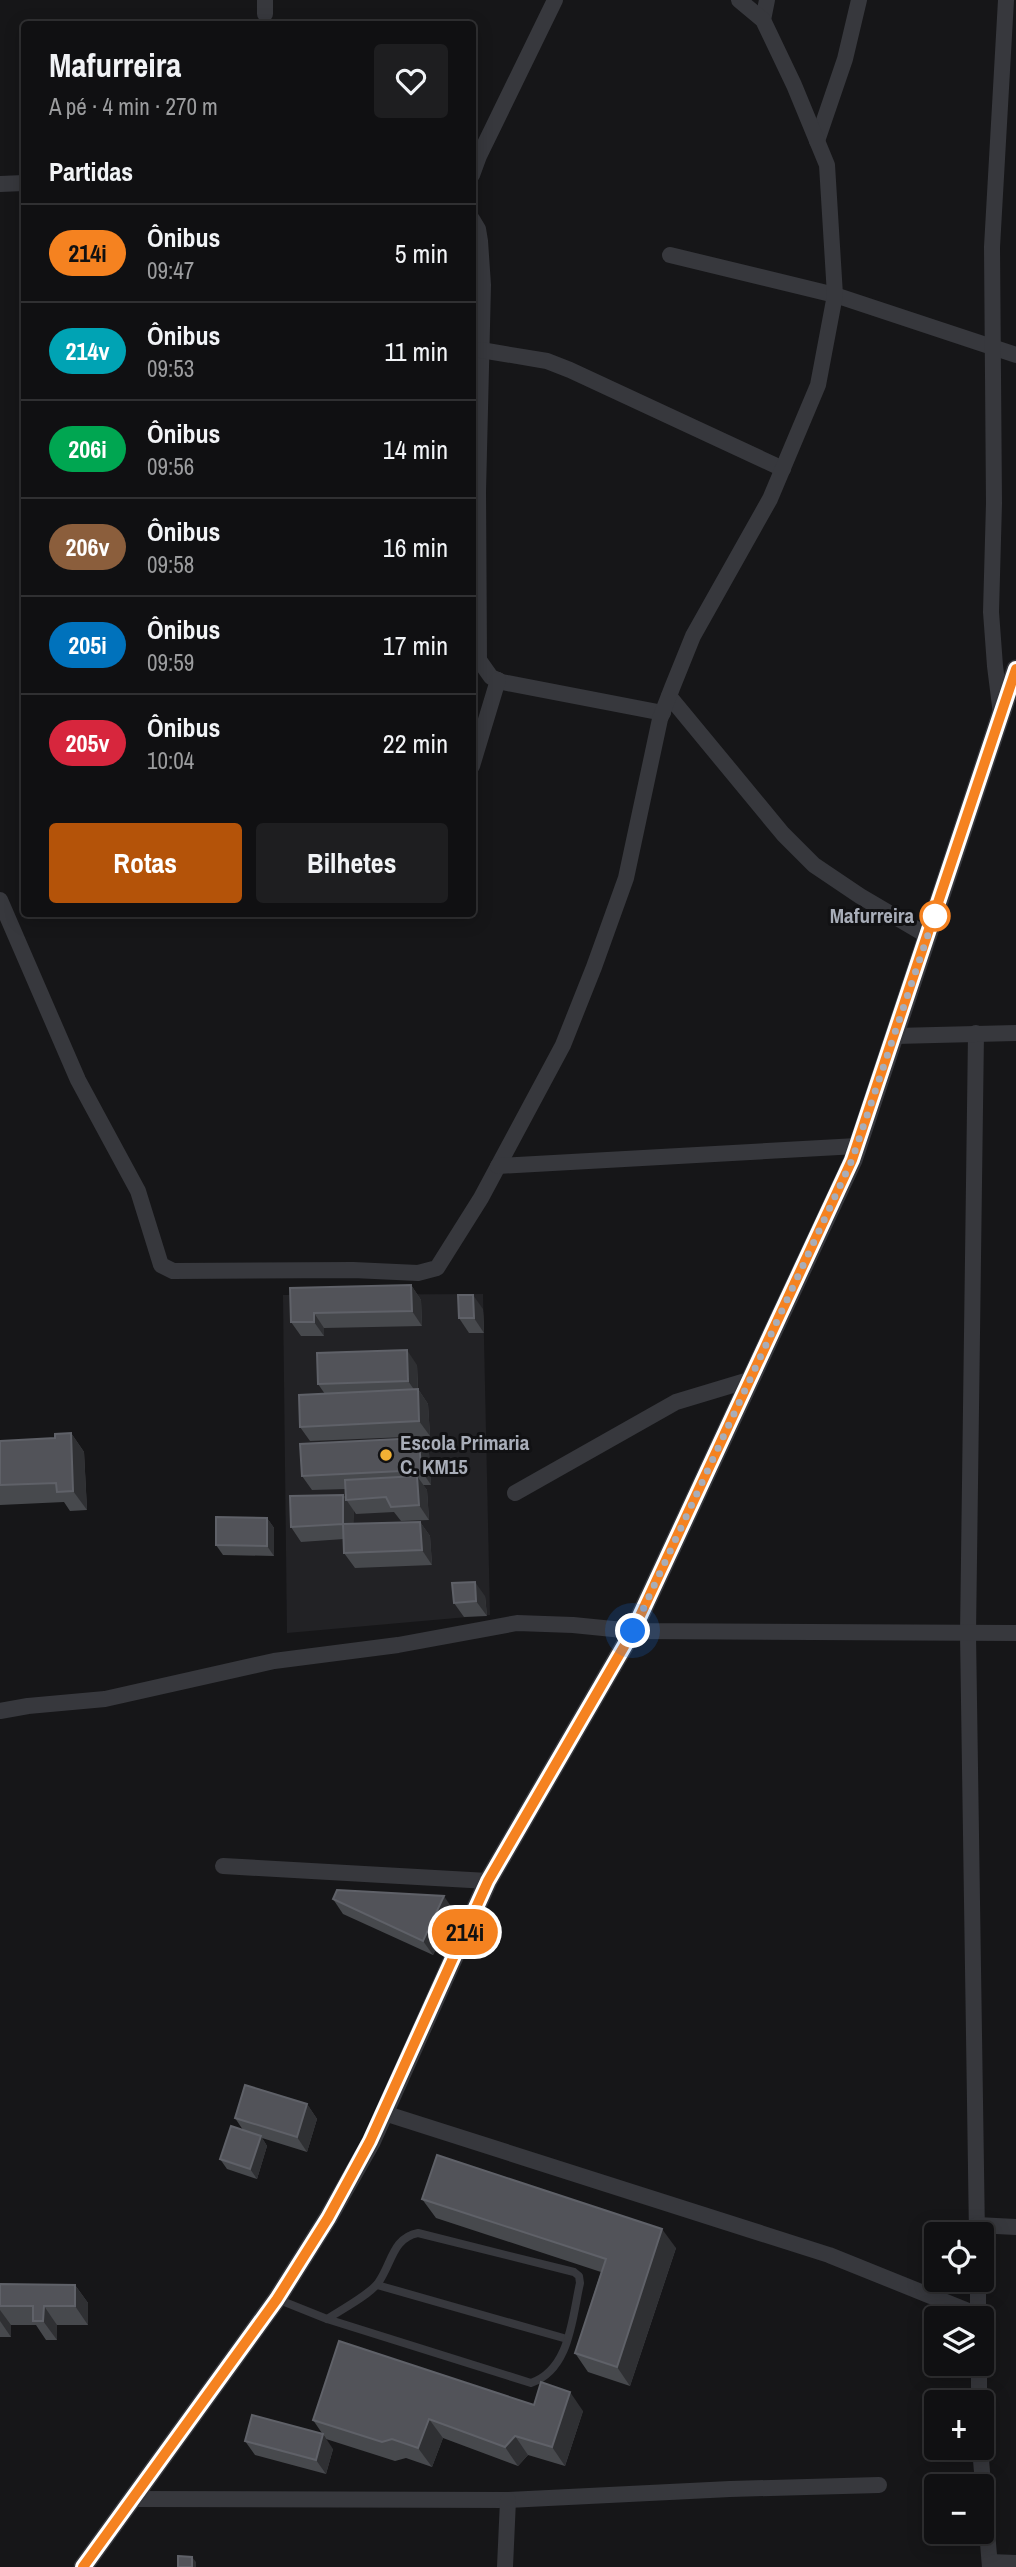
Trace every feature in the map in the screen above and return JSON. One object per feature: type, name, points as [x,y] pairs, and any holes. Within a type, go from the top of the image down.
[{"type":"street","points":[[476,166],[555,0]]},
{"type":"street","points":[[0,900],[78,1080],[138,1191],[161,1265],[173,1271],[353,1270],[418,1273],[438,1268],[498,1166],[563,1045],[626,877],[669,696],[693,636],[770,499],[818,385],[835,295],[827,165],[763,20],[739,0]]},
{"type":"street","points":[[763,20],[767,0]]},
{"type":"street","points":[[817,141],[845,59],[859,0]]},
{"type":"street","points":[[1001,714],[991,612],[995,503],[992,247],[1006,0]]},
{"type":"street","points":[[0,184],[21,183]]},
{"type":"street","points":[[476,225],[480,241],[483,285],[478,491],[479,660],[485,671],[498,680],[663,713]]},
{"type":"street","points":[[670,255],[835,295],[1016,355]]},
{"type":"street","points":[[481,350],[547,361],[570,370],[783,469]]},
{"type":"street","points":[[83,2567],[277,2299],[328,2218],[384,2113],[488,1881],[633,1631],[857,1146],[1016,669]]},
{"type":"street","points":[[476,753],[498,680]]},
{"type":"street","points":[[669,696],[783,834],[814,865],[928,936]]},
{"type":"street","points":[[976,1033],[968,1634],[977,2222]]},
{"type":"street","points":[[895,1036],[1016,1033]]},
{"type":"street","points":[[498,1166],[857,1146]]},
{"type":"street","points":[[514,1493],[676,1402],[749,1380]]},
{"type":"street","points":[[0,1711],[105,1699],[274,1661],[398,1645],[517,1623],[633,1631],[1016,1633]]},
{"type":"street","points":[[223,1866],[488,1881]]},
{"type":"street","points":[[384,2113],[829,2255],[952,2306]]},
{"type":"street","points":[[994,2229],[1016,2227]]},
{"type":"street","points":[[980,2460],[990,2564],[1016,2563]]},
{"type":"street","points":[[132,2499],[508,2500],[879,2485]]},
{"type":"street","points":[[505,2567],[508,2500]]},
{"type":"lane","points":[[277,2299],[327,2319],[531,2383],[550,2372],[561,2359],[580,2283],[579,2276],[575,2272],[418,2232],[400,2241],[377,2285],[327,2319]]},
{"type":"lane","points":[[377,2285],[567,2339]]},
{"type":"shaded area","name":"Escola Primaria C. KM15","points":[[483,1294],[490,1615],[287,1633],[283,1295]]},
{"type":"building","points":[[411,1285],[412,1311],[314,1313],[314,1322],[291,1322],[290,1288]]},
{"type":"building","points":[[458,1295],[473,1295],[474,1318],[459,1318]]},
{"type":"building","points":[[407,1350],[408,1381],[318,1384],[317,1353]]},
{"type":"building","points":[[418,1389],[419,1421],[300,1427],[299,1395]]},
{"type":"building","points":[[71,1433],[73,1491],[57,1492],[56,1483],[0,1485],[0,1441],[55,1438],[55,1434]]},
{"type":"building","points":[[419,1438],[421,1470],[302,1476],[300,1444]]},
{"type":"building","points":[[417,1476],[419,1505],[391,1507],[386,1497],[346,1500],[345,1480]]},
{"type":"building","points":[[343,1495],[343,1524],[291,1527],[290,1496]]},
{"type":"building","points":[[216,1517],[267,1518],[267,1546],[216,1545]]},
{"type":"building","points":[[420,1522],[422,1550],[344,1553],[343,1524]]},
{"type":"building","points":[[475,1582],[476,1601],[454,1603],[452,1583]]},
{"type":"building","points":[[337,1890],[444,1896],[423,1941],[333,1899]]},
{"type":"building","points":[[245,2085],[307,2104],[297,2137],[235,2118]]},
{"type":"building","points":[[231,2126],[261,2136],[250,2169],[220,2159]]},
{"type":"building","points":[[437,2155],[662,2229],[617,2367],[575,2353],[606,2259],[422,2199]]},
{"type":"building","points":[[0,2284],[75,2285],[75,2306],[44,2306],[43,2321],[33,2321],[33,2306],[0,2306]]},
{"type":"building","points":[[339,2341],[534,2405],[541,2382],[570,2392],[552,2447],[515,2436],[505,2447],[429,2419],[418,2448],[392,2439],[382,2442],[313,2420]]},
{"type":"building","points":[[252,2415],[323,2434],[316,2460],[245,2441]]},
{"type":"building","points":[[178,2556],[192,2557],[192,2567],[178,2567]]},
{"type":"bus line","name":"214i","points":[[83,2567],[277,2299],[328,2218],[370,2141],[430,2015],[488,1881],[633,1631],[852,1160],[1016,669]]},
{"type":"place","name":"Mafurreira","points":[[935,916]]},
{"type":"place","name":"Escola Primaria C. KM15","points":[[386,1455]]},
{"type":"route","points":[[633,1631],[852,1160],[936,911],[935,916]]}]
